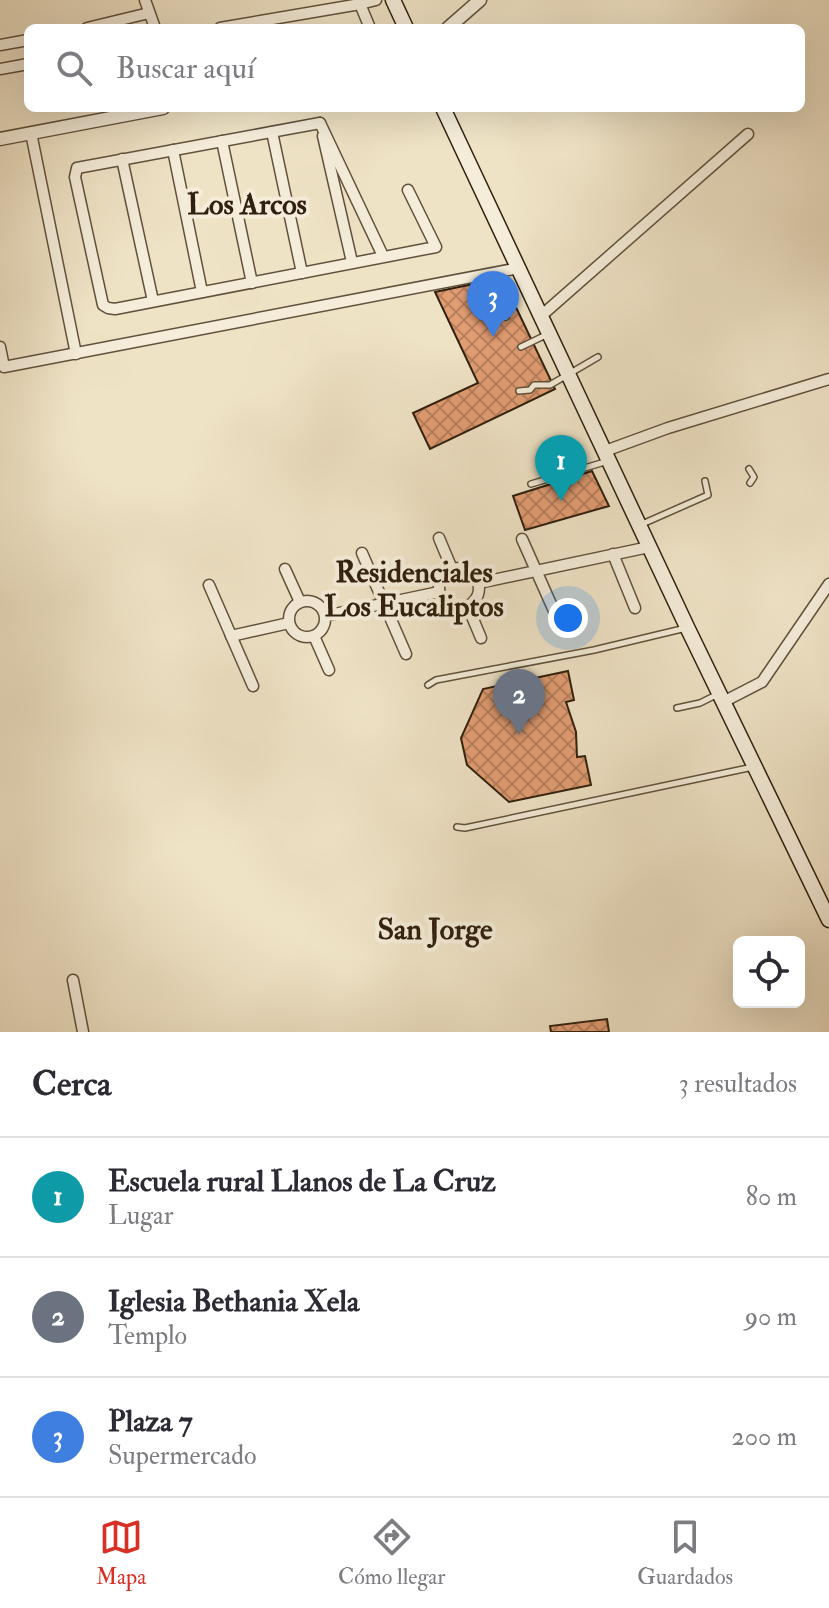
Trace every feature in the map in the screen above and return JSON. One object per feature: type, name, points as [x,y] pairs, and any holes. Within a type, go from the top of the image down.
[{"type":"main road","points":[[393,0],[404,24]]},
{"type":"main road","points":[[445,112],[687,627],[829,920]]},
{"type":"street","points":[[145,0],[153,24]]},
{"type":"street","points":[[243,24],[376,0]]},
{"type":"street","points":[[453,24],[480,0]]},
{"type":"street","points":[[360,4],[368,24]]},
{"type":"street","points":[[104,24],[149,13]]},
{"type":"street","points":[[0,45],[24,41]]},
{"type":"street","points":[[0,69],[24,65]]},
{"type":"street","points":[[0,139],[142,112]]},
{"type":"street","points":[[320,123],[81,167],[75,173],[100,298],[105,307],[111,309],[436,247],[408,190]]},
{"type":"street","points":[[320,123],[383,256]]},
{"type":"street","points":[[320,123],[352,262]]},
{"type":"street","points":[[272,132],[302,273]]},
{"type":"street","points":[[31,133],[76,354]]},
{"type":"street","points":[[541,316],[748,134]]},
{"type":"street","points":[[222,141],[252,283]]},
{"type":"street","points":[[173,150],[202,292]]},
{"type":"street","points":[[122,159],[153,301]]},
{"type":"street","points":[[0,347],[4,367],[519,268]]},
{"type":"street","points":[[607,456],[668,428],[829,379]]},
{"type":"street","points":[[439,538],[452,569]]},
{"type":"street","points":[[522,539],[559,622]]},
{"type":"street","points":[[479,583],[649,547]]},
{"type":"street","points":[[362,553],[406,654]]},
{"type":"street","points":[[613,554],[635,608]]},
{"type":"street","points":[[285,569],[300,602]]},
{"type":"street","points":[[452,569],[472,572],[479,583],[478,597],[468,607],[450,607],[439,592],[443,576],[452,569]]},
{"type":"street","points":[[721,697],[762,682],[829,584]]},
{"type":"street","points":[[209,585],[253,686]]},
{"type":"street","points":[[325,616],[439,592]]},
{"type":"street","points":[[300,602],[316,603],[325,616],[323,628],[314,636],[299,636],[289,623],[289,613],[300,602]]},
{"type":"street","points":[[468,607],[481,638]]},
{"type":"street","points":[[231,636],[289,623]]},
{"type":"street","points":[[314,636],[329,670]]},
{"type":"street","points":[[73,980],[83,1032]]},
{"type":"lane","points":[[483,317],[487,311],[495,309],[501,310],[506,317]]},
{"type":"lane","points":[[521,347],[549,333]]},
{"type":"lane","points":[[519,391],[530,390],[534,385],[545,387],[598,357]]},
{"type":"lane","points":[[531,484],[607,456]]},
{"type":"lane","points":[[749,469],[754,477],[750,483]]},
{"type":"lane","points":[[639,526],[708,495],[705,481]]},
{"type":"lane","points":[[428,685],[436,680],[594,650],[687,627]]},
{"type":"lane","points":[[677,708],[721,697]]},
{"type":"lane","points":[[457,827],[465,828],[754,766]]},
{"type":"building","points":[[502,278],[555,389],[430,449],[413,413],[478,383],[435,292]]},
{"type":"building","points":[[592,471],[609,506],[525,530],[513,496]]},
{"type":"building","points":[[568,671],[574,700],[566,702],[576,732],[577,757],[585,756],[591,785],[509,802],[467,765],[461,738],[483,689]]},
{"type":"building","points":[[607,1019],[609,1032],[551,1032],[550,1026]]},
{"type":"place","name":"Plaza 7","points":[[493,337]]},
{"type":"place","name":"Escuela rural Llanos de La Cruz","points":[[561,501]]},
{"type":"place","name":"Iglesia Bethania Xela","points":[[519,735]]},
{"type":"district","name":"Los Arcos","points":[[247,204]]},
{"type":"district","name":"Residenciales Los Eucaliptos","points":[[414,589]]},
{"type":"district","name":"San Jorge","points":[[435,929]]}]
